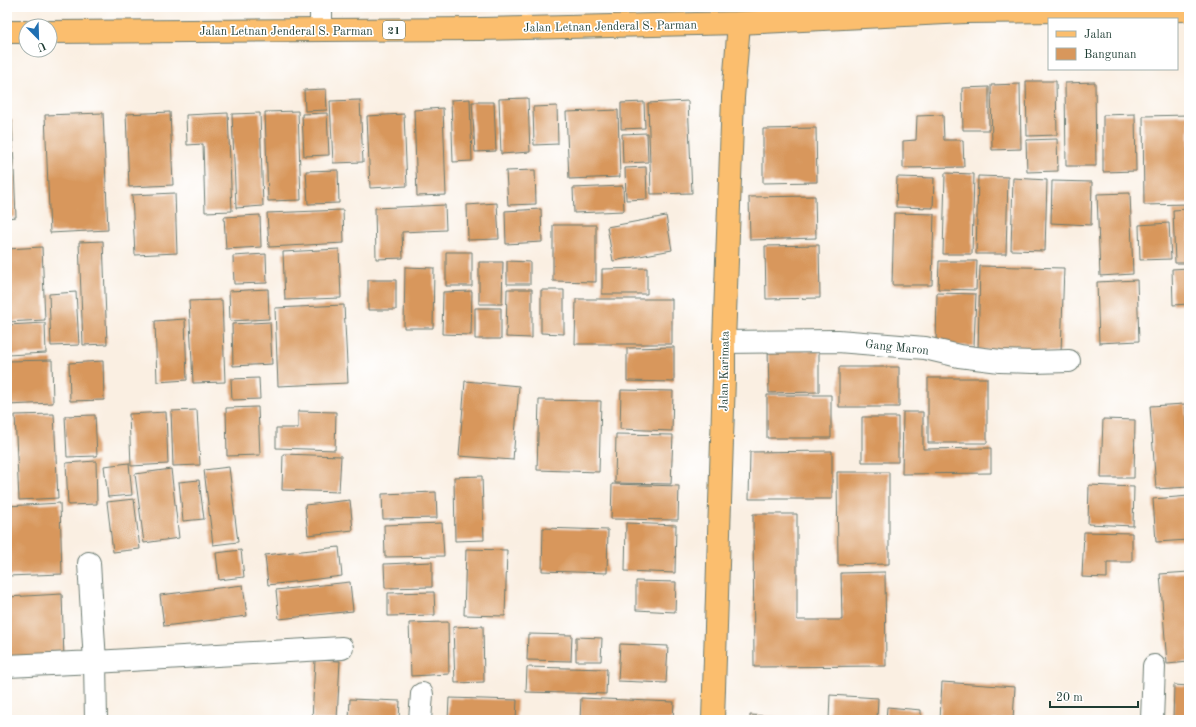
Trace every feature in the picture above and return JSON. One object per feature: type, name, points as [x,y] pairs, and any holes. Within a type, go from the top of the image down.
[{"type":"main road","name":"21","points":[[739,23],[966,9],[1189,10]]},
{"type":"main road","name":"Jalan Letnan Jenderal S. Parman","points":[[58,32],[487,29],[739,23]]},
{"type":"main road","name":"Jalan Karimata","points":[[713,720],[733,98],[739,23]]},
{"type":"main road","points":[[7,32],[18,32]]},
{"type":"street","points":[[321,7],[321,30]]},
{"type":"street","name":"Gang Maron","points":[[724,342],[838,341],[925,348],[959,356],[1000,361],[1069,361]]},
{"type":"street","points":[[89,563],[95,662],[96,720]]},
{"type":"street","points":[[7,666],[342,648]]},
{"type":"street","points":[[1152,720],[1154,666]]},
{"type":"street","points":[[420,720],[422,694]]},
{"type":"building","points":[[747,7],[798,7],[798,14],[747,14]]},
{"type":"building","points":[[1026,81],[1056,81],[1057,135],[1027,136]]},
{"type":"building","points":[[1095,82],[1096,166],[1066,166],[1065,83]]},
{"type":"building","points":[[1020,84],[1021,149],[992,150],[991,85]]},
{"type":"building","points":[[989,87],[989,130],[963,130],[962,88]]},
{"type":"building","points":[[326,89],[327,110],[305,111],[304,90]]},
{"type":"building","points":[[528,98],[530,152],[501,154],[499,99]]},
{"type":"building","points":[[470,99],[472,161],[453,162],[451,100]]},
{"type":"building","points":[[360,100],[363,162],[333,163],[330,101]]},
{"type":"building","points":[[688,101],[692,193],[651,194],[648,103]]},
{"type":"building","points":[[472,102],[494,102],[496,151],[475,152]]},
{"type":"building","points":[[644,102],[645,128],[621,129],[621,103]]},
{"type":"building","points":[[557,106],[558,144],[534,145],[533,107]]},
{"type":"building","points":[[443,108],[446,195],[417,196],[414,110]]},
{"type":"building","points":[[618,110],[620,177],[569,179],[566,112]]},
{"type":"building","points":[[298,111],[301,200],[268,201],[265,112]]},
{"type":"building","points":[[170,112],[173,185],[129,187],[126,114]]},
{"type":"building","points":[[103,113],[108,230],[50,233],[45,115]]},
{"type":"building","points":[[228,113],[232,211],[205,212],[203,144],[187,145],[186,115]]},
{"type":"building","points":[[260,113],[263,206],[236,208],[232,114]]},
{"type":"building","points":[[327,113],[329,155],[304,156],[302,114]]},
{"type":"building","points":[[404,114],[407,186],[370,188],[367,116]]},
{"type":"building","points":[[1135,114],[1136,171],[1103,172],[1103,115]]},
{"type":"building","points":[[943,115],[944,140],[963,140],[964,167],[903,168],[903,141],[916,140],[917,116]]},
{"type":"building","points":[[1189,115],[1189,204],[1144,205],[1143,116]]},
{"type":"building","points":[[7,119],[12,119],[16,217],[7,218]]},
{"type":"building","points":[[816,128],[817,182],[763,183],[763,129]]},
{"type":"building","points":[[647,133],[648,162],[623,163],[622,134]]},
{"type":"building","points":[[1057,139],[1058,171],[1027,172],[1026,140]]},
{"type":"building","points":[[646,167],[647,199],[626,200],[625,168]]},
{"type":"building","points":[[338,170],[339,203],[308,204],[306,171]]},
{"type":"building","points":[[535,170],[536,204],[508,205],[506,171]]},
{"type":"building","points":[[945,173],[974,174],[972,254],[943,254]]},
{"type":"building","points":[[978,176],[1008,177],[1006,254],[976,254]]},
{"type":"building","points":[[897,177],[934,178],[933,208],[896,207]]},
{"type":"building","points":[[1013,178],[1047,180],[1045,251],[1011,250]]},
{"type":"building","points":[[1052,181],[1092,182],[1091,225],[1051,223]]},
{"type":"building","points":[[623,186],[624,211],[574,213],[573,188]]},
{"type":"building","points":[[175,193],[177,253],[135,255],[132,195]]},
{"type":"building","points":[[1130,193],[1133,274],[1100,276],[1097,194]]},
{"type":"building","points":[[815,196],[816,238],[750,240],[749,197]]},
{"type":"building","points":[[497,203],[499,239],[468,240],[467,205]]},
{"type":"building","points":[[445,205],[446,230],[402,232],[403,258],[376,259],[375,208]]},
{"type":"building","points":[[541,209],[542,242],[506,244],[505,211]]},
{"type":"building","points":[[1189,209],[1189,263],[1175,263],[1173,210]]},
{"type":"building","points":[[343,210],[344,243],[269,247],[267,213]]},
{"type":"building","points":[[894,213],[934,214],[932,285],[892,285]]},
{"type":"building","points":[[260,215],[261,247],[226,249],[224,217]]},
{"type":"building","points":[[666,216],[672,250],[613,261],[607,227]]},
{"type":"building","points":[[1169,223],[1171,259],[1140,260],[1139,225]]},
{"type":"building","points":[[553,225],[596,225],[596,282],[553,281]]},
{"type":"building","points":[[103,241],[107,344],[83,345],[79,242]]},
{"type":"building","points":[[819,245],[820,298],[766,299],[765,246]]},
{"type":"building","points":[[42,247],[45,320],[7,322],[7,249]]},
{"type":"building","points":[[339,249],[341,298],[285,300],[283,252]]},
{"type":"building","points":[[446,252],[472,252],[472,286],[446,286]]},
{"type":"building","points":[[266,254],[267,283],[234,284],[233,256]]},
{"type":"building","points":[[507,261],[530,262],[530,284],[507,284]]},
{"type":"building","points":[[939,261],[977,261],[976,290],[938,289]]},
{"type":"building","points":[[479,262],[503,262],[502,304],[479,304]]},
{"type":"building","points":[[980,266],[1064,268],[1061,352],[978,350]]},
{"type":"building","points":[[405,267],[434,268],[433,328],[404,328]]},
{"type":"building","points":[[647,268],[647,294],[602,294],[602,269]]},
{"type":"building","points":[[1189,268],[1189,304],[1173,305],[1172,269]]},
{"type":"building","points":[[368,280],[396,280],[396,310],[368,310]]},
{"type":"building","points":[[1137,280],[1139,341],[1099,343],[1097,282]]},
{"type":"building","points":[[268,289],[269,319],[230,321],[229,291]]},
{"type":"building","points":[[507,289],[532,289],[532,338],[506,337]]},
{"type":"building","points":[[541,290],[564,290],[564,334],[541,333]]},
{"type":"building","points":[[472,291],[471,335],[442,334],[443,292]]},
{"type":"building","points":[[76,292],[79,345],[51,346],[49,294]]},
{"type":"building","points":[[937,293],[976,294],[974,346],[936,346]]},
{"type":"building","points":[[576,299],[672,299],[672,344],[575,344]]},
{"type":"building","points":[[222,300],[225,382],[193,383],[189,301]]},
{"type":"building","points":[[344,305],[348,383],[278,386],[275,308]]},
{"type":"building","points":[[475,308],[501,308],[501,339],[475,339]]},
{"type":"building","points":[[185,319],[187,380],[157,382],[155,321]]},
{"type":"building","points":[[270,322],[272,364],[233,366],[232,324]]},
{"type":"building","points":[[45,323],[46,353],[7,355],[7,325]]},
{"type":"building","points":[[674,347],[674,382],[627,381],[627,348]]},
{"type":"building","points":[[768,350],[819,350],[819,392],[769,393]]},
{"type":"building","points":[[52,360],[53,403],[7,405],[7,361]]},
{"type":"building","points":[[103,361],[104,400],[70,401],[69,363]]},
{"type":"building","points":[[839,367],[899,367],[899,407],[839,407]]},
{"type":"building","points":[[259,378],[260,399],[232,400],[231,379]]},
{"type":"building","points":[[928,378],[987,378],[987,443],[928,443]]},
{"type":"building","points":[[465,381],[519,386],[513,460],[459,456]]},
{"type":"building","points":[[621,390],[673,391],[672,431],[620,429]]},
{"type":"building","points":[[767,395],[831,395],[831,438],[767,438]]},
{"type":"building","points":[[539,400],[601,401],[599,472],[537,470]]},
{"type":"building","points":[[1185,404],[1189,448],[1189,487],[1156,489],[1150,406]]},
{"type":"building","points":[[258,407],[260,455],[227,456],[226,408]]},
{"type":"building","points":[[197,410],[200,465],[173,466],[171,411]]},
{"type":"building","points":[[298,411],[336,412],[335,450],[276,448],[276,428],[298,428]]},
{"type":"building","points":[[166,412],[168,464],[131,466],[129,414]]},
{"type":"building","points":[[903,412],[923,412],[923,449],[991,448],[991,473],[902,474]]},
{"type":"building","points":[[54,414],[58,498],[19,500],[15,415]]},
{"type":"building","points":[[95,415],[97,456],[67,457],[65,416]]},
{"type":"building","points":[[862,417],[898,417],[898,462],[862,462]]},
{"type":"building","points":[[1103,419],[1135,420],[1134,478],[1101,478]]},
{"type":"building","points":[[616,434],[673,435],[671,484],[615,483]]},
{"type":"building","points":[[832,451],[832,499],[749,499],[750,452]]},
{"type":"building","points":[[283,454],[341,456],[339,492],[282,490]]},
{"type":"building","points":[[96,461],[97,504],[68,505],[66,463]]},
{"type":"building","points":[[129,463],[132,495],[108,497],[104,466]]},
{"type":"building","points":[[229,467],[238,542],[213,545],[204,470]]},
{"type":"building","points":[[171,469],[179,538],[144,543],[135,474]]},
{"type":"building","points":[[837,472],[889,472],[889,564],[838,565]]},
{"type":"building","points":[[482,476],[484,540],[455,541],[454,477]]},
{"type":"building","points":[[199,480],[204,519],[183,521],[179,482]]},
{"type":"building","points":[[612,484],[679,486],[678,520],[611,519]]},
{"type":"building","points":[[1089,485],[1134,487],[1133,526],[1088,524]]},
{"type":"building","points":[[436,492],[437,518],[383,519],[382,494]]},
{"type":"building","points":[[1189,496],[1189,540],[1156,542],[1153,499]]},
{"type":"building","points":[[134,499],[140,549],[113,552],[107,502]]},
{"type":"building","points":[[350,500],[353,530],[308,535],[305,505]]},
{"type":"building","points":[[60,503],[62,574],[7,576],[7,506]]},
{"type":"building","points":[[753,514],[797,514],[797,620],[842,620],[841,573],[885,572],[886,666],[754,667]]},
{"type":"building","points":[[442,523],[444,556],[385,557],[384,525]]},
{"type":"building","points":[[626,523],[676,525],[675,573],[625,571]]},
{"type":"building","points":[[543,528],[608,530],[607,573],[542,571]]},
{"type":"building","points":[[1084,532],[1132,533],[1132,562],[1107,562],[1107,578],[1082,577]]},
{"type":"building","points":[[339,547],[342,576],[268,585],[265,555]]},
{"type":"building","points":[[466,549],[507,550],[505,616],[464,615]]},
{"type":"building","points":[[241,550],[244,577],[219,580],[216,553]]},
{"type":"building","points":[[432,562],[432,587],[385,588],[384,564]]},
{"type":"building","points":[[1189,572],[1189,662],[1167,664],[1160,574]]},
{"type":"building","points":[[636,581],[676,582],[675,612],[636,610]]},
{"type":"building","points":[[350,582],[353,611],[279,619],[276,590]]},
{"type":"building","points":[[243,585],[247,616],[164,626],[160,595]]},
{"type":"building","points":[[434,592],[435,615],[388,616],[388,593]]},
{"type":"building","points":[[62,594],[64,660],[10,662],[7,597]]},
{"type":"building","points":[[448,622],[449,674],[411,676],[409,623]]},
{"type":"building","points":[[483,626],[484,682],[455,683],[453,627]]},
{"type":"building","points":[[528,634],[572,635],[571,661],[527,660]]},
{"type":"building","points":[[576,637],[602,638],[601,661],[576,661]]},
{"type":"building","points":[[620,644],[668,646],[666,683],[618,681]]},
{"type":"building","points":[[315,660],[340,661],[337,720],[312,720]]},
{"type":"building","points":[[527,667],[607,669],[606,694],[526,692]]},
{"type":"building","points":[[942,682],[1015,687],[1013,720],[940,720]]},
{"type":"building","points":[[1174,685],[1189,686],[1189,720],[1173,720]]},
{"type":"building","points":[[830,695],[878,698],[877,720],[829,720]]},
{"type":"building","points":[[449,698],[517,700],[516,720],[448,720]]},
{"type":"building","points":[[581,698],[674,702],[673,720],[580,720]]},
{"type":"building","points":[[350,699],[400,701],[399,720],[349,720]]},
{"type":"building","points":[[887,707],[921,710],[921,720],[886,720]]},
{"type":"building","points":[[750,715],[812,719],[812,720],[750,720]]}]
